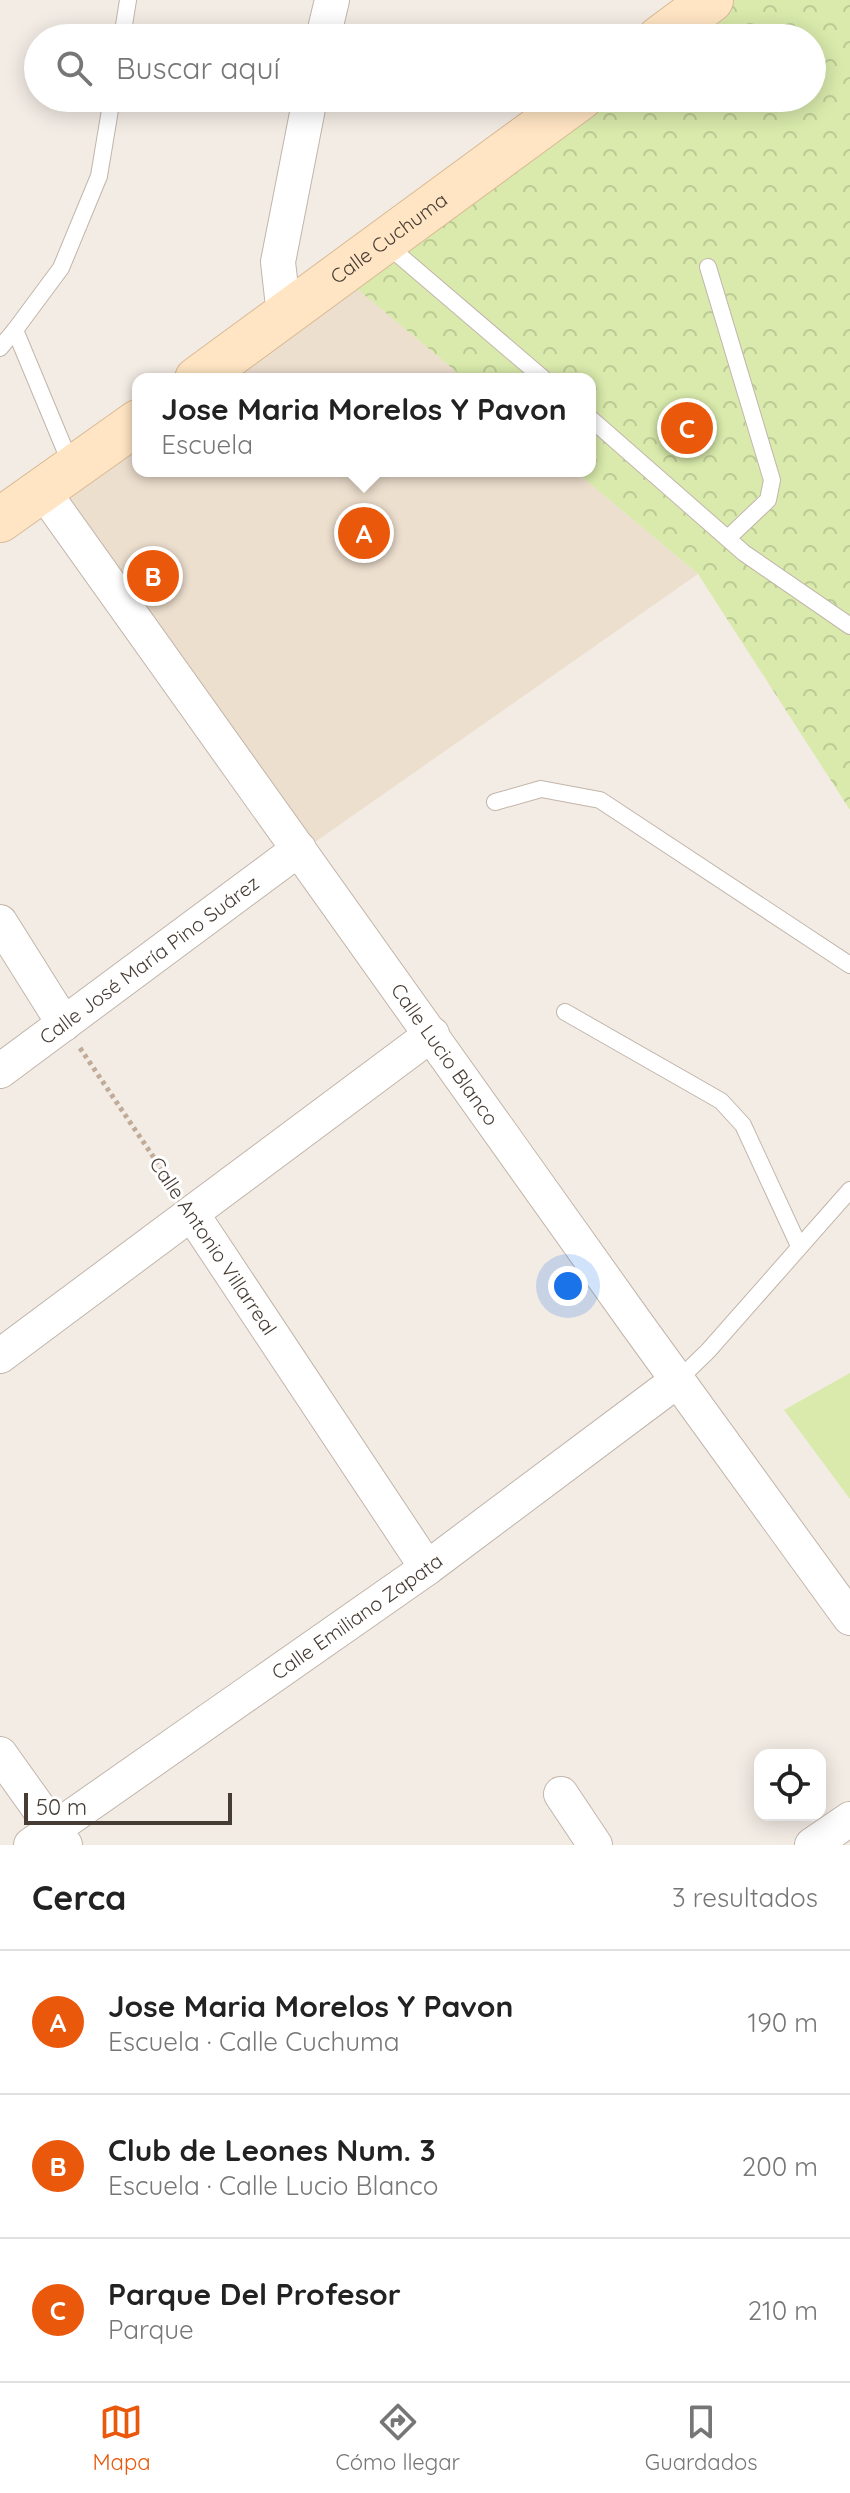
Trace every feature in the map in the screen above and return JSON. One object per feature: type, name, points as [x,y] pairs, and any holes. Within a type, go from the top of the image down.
[{"type":"street","points":[[326,24],[332,0]]},
{"type":"street","points":[[679,24],[711,0]]},
{"type":"street","points":[[284,315],[278,262],[307,112]]},
{"type":"street","name":"Calle Cuchuma","points":[[205,373],[561,112]]},
{"type":"street","points":[[0,520],[132,426]]},
{"type":"street","name":"Calle Lucio Blanco","points":[[58,480],[299,849],[850,1618]]},
{"type":"street","name":"Calle José María Pino Suárez","points":[[0,1071],[299,849]]},
{"type":"street","points":[[0,922],[64,1024]]},
{"type":"street","points":[[0,1356],[432,1034]]},
{"type":"street","name":"Calle Antonio Villarreal","points":[[192,1214],[427,1568]]},
{"type":"street","name":"Calle Emiliano Zapata","points":[[50,1840],[427,1568],[678,1380]]},
{"type":"street","points":[[0,1754],[50,1840]]},
{"type":"street","points":[[561,1794],[595,1845]]},
{"type":"street","points":[[812,1845],[850,1819]]},
{"type":"lane","points":[[124,24],[128,0]]},
{"type":"lane","points":[[0,348],[61,268],[99,176],[110,112]]},
{"type":"lane","points":[[385,243],[537,373]]},
{"type":"lane","points":[[708,267],[772,480],[763,507],[728,538]]},
{"type":"lane","points":[[15,330],[58,480]]},
{"type":"lane","points":[[596,423],[728,538],[805,598],[850,626]]},
{"type":"lane","points":[[495,802],[541,789],[600,800],[850,965]]},
{"type":"lane","points":[[565,1012],[721,1101],[743,1125],[799,1246]]},
{"type":"lane","points":[[678,1380],[708,1351],[850,1190]]},
{"type":"path","name":"Calle Antonio Villarreal","points":[[64,1024],[192,1214]]},
{"type":"shaded area","points":[[350,283],[458,373],[218,373]]},
{"type":"shaded area","points":[[132,433],[132,477],[582,477],[698,574],[305,849],[50,492]]},
{"type":"green space","points":[[730,0],[850,0],[850,810],[698,574],[582,477],[596,477],[596,373],[458,373],[350,283],[581,112],[826,112],[826,24],[698,24]]},
{"type":"green space","points":[[850,1373],[850,1499],[784,1410]]},
{"type":"place","name":"Parque Del Profesor","points":[[687,428]]},
{"type":"place","name":"Jose Maria Morelos Y Pavon","points":[[364,533]]},
{"type":"place","name":"Club de Leones Num. 3","points":[[153,576]]}]
